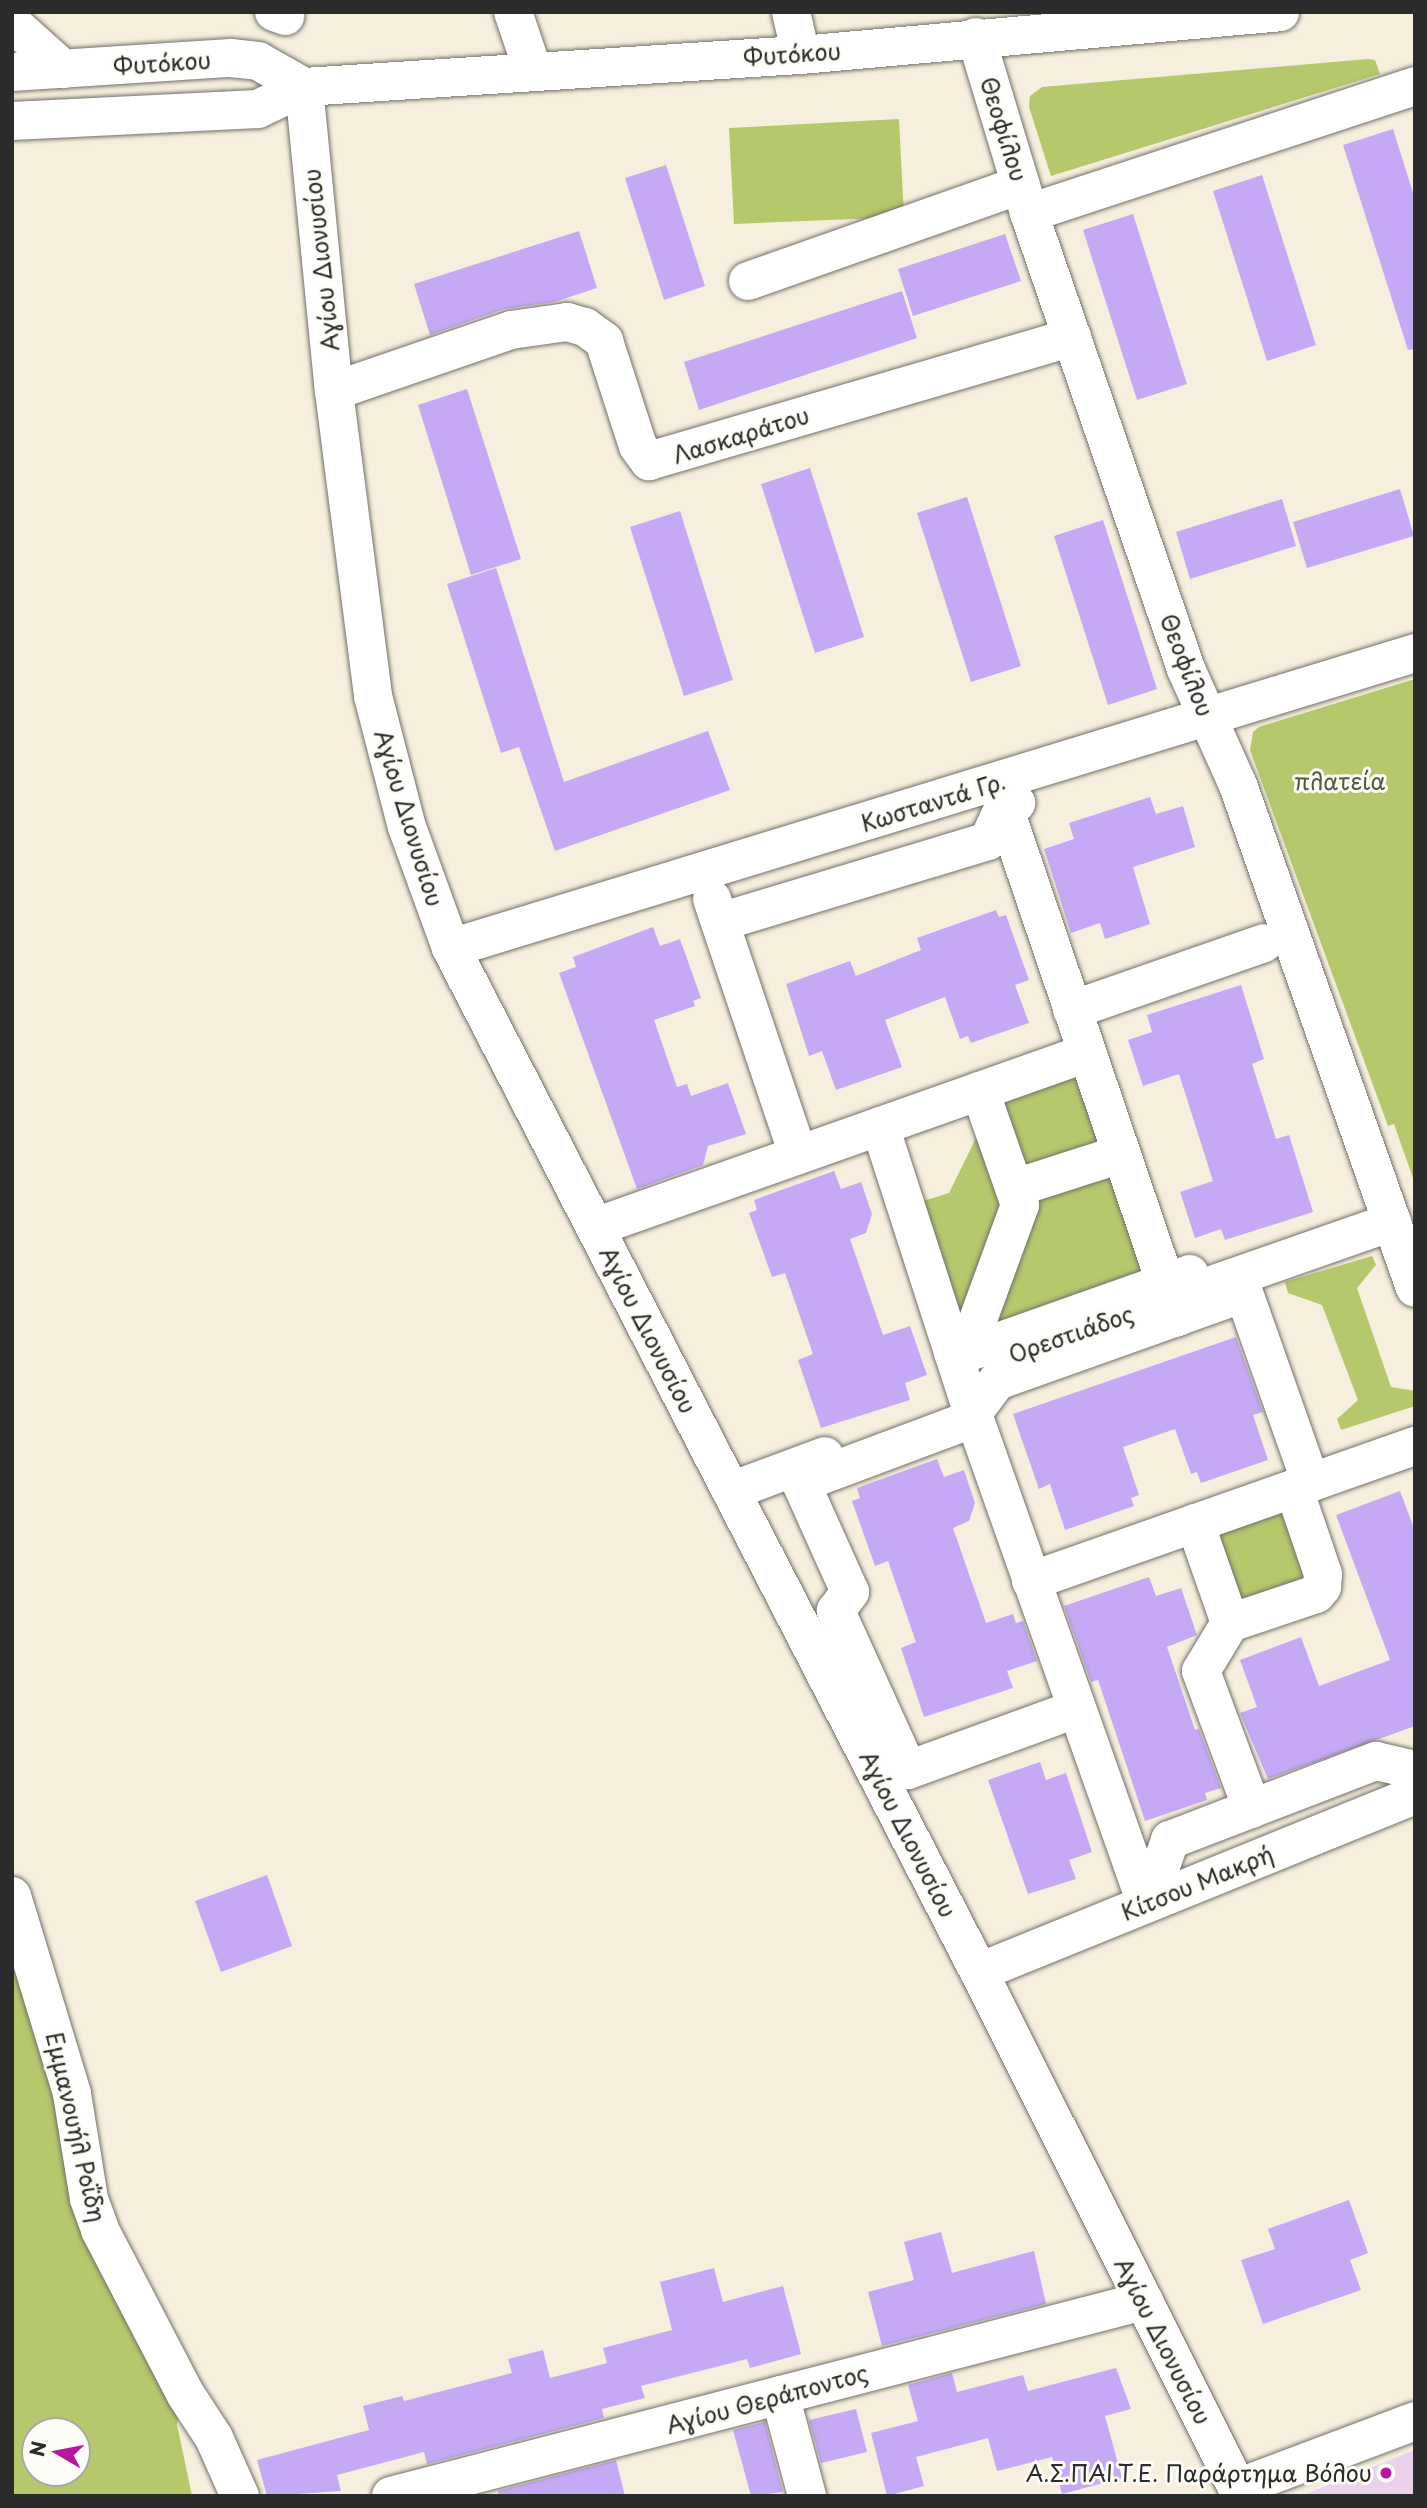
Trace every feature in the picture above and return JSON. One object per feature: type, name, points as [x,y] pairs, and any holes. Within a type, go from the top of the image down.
[{"type":"street","points":[[513,12],[533,71]]},
{"type":"street","points":[[791,12],[801,55]]},
{"type":"street","name":"Φυτόκου","points":[[12,121],[258,109],[304,87],[801,55],[1263,13]]},
{"type":"street","points":[[12,23],[62,69]]},
{"type":"street","name":"Θεοφίλου","points":[[976,37],[1025,199],[1186,669],[1202,733],[1238,785],[1374,1219],[1415,1288]]},
{"type":"street","name":"Φυτόκου","points":[[12,72],[231,58],[258,61],[304,87]]},
{"type":"street","points":[[748,282],[1415,86]]},
{"type":"street","name":"Αγίου Διονυσίου","points":[[304,87],[334,391],[373,696],[403,815],[451,948],[979,1972],[1239,2492]]},
{"type":"street","points":[[12,137],[124,116]]},
{"type":"street","name":"Λασκαράτου","points":[[334,391],[511,330],[567,322],[585,327],[604,341],[638,446],[649,461],[1072,337]]},
{"type":"street","name":"Κωσταντά Γρ.","points":[[451,948],[704,871],[1202,733],[1415,653]]},
{"type":"street","points":[[720,922],[988,841],[1004,807],[1202,733]]},
{"type":"street","points":[[1004,807],[1171,1300]]},
{"type":"street","points":[[704,871],[799,1156]]},
{"type":"street","points":[[1072,1010],[1264,943]]},
{"type":"street","points":[[595,1227],[1087,1053]]},
{"type":"street","points":[[954,1355],[968,1347],[1020,1205],[980,1091]]},
{"type":"street","points":[[880,1126],[969,1404],[1142,1891]]},
{"type":"street","points":[[1015,1188],[1121,1154]]},
{"type":"street","points":[[954,1355],[1171,1300],[1374,1219]]},
{"type":"street","name":"Ορεστιάδος","points":[[731,1491],[969,1404],[992,1362],[1261,1268],[1374,1219]]},
{"type":"street","points":[[1261,1268],[1327,1460],[1415,1430]]},
{"type":"street","points":[[1171,1300],[1244,1293],[1302,1486],[1324,1574],[1322,1587],[1315,1594],[1230,1623],[1201,1671],[1252,1809]]},
{"type":"street","points":[[969,1404],[967,1421],[801,1483],[850,1592],[836,1611],[908,1770],[1076,1709]]},
{"type":"street","points":[[1031,1581],[1415,1446]]},
{"type":"street","points":[[1195,1523],[1230,1623]]},
{"type":"street","points":[[1142,1891],[1160,1869],[1170,1840],[1376,1761],[1415,1770]]},
{"type":"street","name":"Κίτσου Μακρή","points":[[979,1972],[1142,1891],[1415,1795]]},
{"type":"street","name":"Εμμανουήλ Ροΐδη","points":[[12,1896],[69,2081],[89,2199],[100,2230],[186,2395],[214,2438],[240,2496]]},
{"type":"street","name":"Αγίου Θεράποντος","points":[[391,2496],[438,2491],[780,2395],[1144,2301]]},
{"type":"street","points":[[780,2395],[807,2496]]},
{"type":"street","points":[[1239,2492],[1415,2421]]},
{"type":"shaded area","name":"Α.Σ.ΠΑΙ.Τ.Ε. Παράρτημα Βόλου","points":[[1415,2450],[1415,2496],[1301,2496]]},
{"type":"green space","points":[[1375,60],[1380,74],[1051,176],[1029,107],[1030,96],[1042,87]]},
{"type":"green space","points":[[899,119],[904,217],[734,224],[729,128]]},
{"type":"green space","name":"πλατεία","points":[[1415,679],[1415,1184],[1394,1124],[1388,1126],[1250,750],[1253,732],[1259,727]]},
{"type":"green space","points":[[1075,1069],[1101,1145],[1021,1172],[995,1096]]},
{"type":"green space","points":[[979,1132],[1003,1203],[960,1329],[920,1202],[949,1193]]},
{"type":"green space","points":[[1110,1173],[1148,1282],[984,1339],[1035,1197]]},
{"type":"green space","points":[[1372,1256],[1376,1265],[1357,1288],[1391,1387],[1415,1391],[1415,1406],[1341,1430],[1337,1419],[1358,1400],[1322,1305],[1288,1293],[1285,1282]]},
{"type":"green space","points":[[1287,1499],[1317,1584],[1234,1614],[1204,1528]]},
{"type":"green space","points":[[12,1908],[68,2107],[180,2408],[177,2424],[192,2496],[12,2496]]},
{"type":"building","points":[[1393,129],[1415,199],[1415,349],[1408,350],[1343,145]]},
{"type":"building","points":[[666,165],[705,286],[664,300],[625,178]]},
{"type":"building","points":[[1262,175],[1316,345],[1267,361],[1213,191]]},
{"type":"building","points":[[1133,214],[1187,384],[1137,400],[1083,230]]},
{"type":"building","points":[[579,231],[597,288],[554,302],[504,309],[430,335],[414,284]]},
{"type":"building","points":[[1005,234],[1021,281],[913,316],[898,269]]},
{"type":"building","points":[[902,291],[917,338],[699,410],[684,362]]},
{"type":"building","points":[[467,389],[521,559],[471,575],[418,405]]},
{"type":"building","points":[[810,468],[864,637],[815,653],[761,484]]},
{"type":"building","points":[[1400,489],[1414,536],[1307,568],[1293,522]]},
{"type":"building","points":[[967,497],[1021,666],[971,682],[917,513]]},
{"type":"building","points":[[1282,499],[1296,546],[1190,579],[1176,532]]},
{"type":"building","points":[[680,511],[733,680],[684,696],[630,527]]},
{"type":"building","points":[[1103,520],[1157,689],[1108,705],[1054,536]]},
{"type":"building","points":[[496,568],[564,782],[708,731],[730,790],[555,851],[519,747],[501,753],[447,584]]},
{"type":"building","points":[[1150,797],[1156,814],[1183,806],[1195,847],[1133,867],[1150,924],[1105,939],[1100,923],[1071,933],[1044,849],[1074,839],[1069,823]]},
{"type":"building","points":[[996,910],[999,917],[1006,915],[1029,980],[1015,985],[1029,1023],[971,1043],[968,1036],[960,1039],[945,997],[885,1020],[902,1067],[836,1090],[822,1051],[809,1056],[786,984],[850,961],[856,976],[921,950],[917,938]]},
{"type":"building","points":[[653,927],[660,946],[680,939],[701,998],[693,1001],[695,1006],[654,1020],[677,1087],[687,1084],[691,1096],[728,1083],[746,1134],[708,1146],[703,1165],[637,1189],[559,973],[576,967],[573,957]]},
{"type":"building","points":[[1241,985],[1264,1059],[1252,1064],[1276,1139],[1289,1135],[1313,1212],[1225,1240],[1221,1229],[1195,1238],[1180,1192],[1213,1181],[1179,1074],[1143,1086],[1128,1040],[1152,1032],[1147,1015]]},
{"type":"building","points":[[834,1171],[841,1189],[861,1182],[872,1214],[866,1233],[850,1239],[883,1335],[910,1326],[927,1375],[905,1383],[910,1400],[821,1428],[798,1360],[813,1354],[785,1273],[772,1277],[749,1213],[757,1210],[754,1200]]},
{"type":"building","points":[[1236,1337],[1263,1412],[1253,1415],[1268,1460],[1201,1483],[1197,1472],[1191,1474],[1175,1429],[1123,1447],[1139,1495],[1131,1498],[1134,1506],[1065,1530],[1050,1484],[1039,1489],[1013,1414]]},
{"type":"building","points":[[937,1459],[944,1477],[964,1470],[975,1503],[969,1521],[953,1528],[986,1623],[1013,1614],[1016,1623],[1023,1621],[1037,1661],[1007,1671],[1013,1688],[924,1717],[901,1648],[916,1642],[888,1561],[875,1566],[852,1501],[860,1498],[857,1488]]},
{"type":"building","points":[[1400,1491],[1415,1531],[1415,1726],[1268,1779],[1240,1713],[1257,1707],[1240,1660],[1301,1637],[1319,1686],[1390,1660],[1336,1515]]},
{"type":"building","points":[[1149,1577],[1156,1596],[1181,1588],[1197,1635],[1167,1647],[1195,1730],[1199,1729],[1221,1788],[1205,1793],[1207,1800],[1145,1821],[1098,1680],[1091,1682],[1064,1606]]},
{"type":"building","points":[[1040,1762],[1046,1780],[1066,1773],[1092,1852],[1069,1860],[1076,1879],[1028,1894],[988,1780]]},
{"type":"building","points":[[267,1875],[292,1946],[221,1972],[195,1901]]},
{"type":"building","points":[[1349,2200],[1368,2253],[1350,2260],[1361,2290],[1263,2324],[1241,2260],[1275,2249],[1268,2229]]},
{"type":"building","points":[[941,2232],[952,2273],[1034,2251],[1046,2304],[882,2346],[868,2292],[914,2280],[904,2242]]},
{"type":"building","points":[[714,2268],[723,2302],[783,2286],[801,2354],[750,2368],[747,2359],[641,2386],[645,2398],[602,2409],[604,2418],[427,2464],[424,2452],[337,2475],[341,2491],[267,2496],[257,2460],[369,2430],[363,2406],[402,2396],[404,2401],[512,2373],[508,2359],[543,2350],[550,2378],[607,2363],[603,2348],[672,2330],[660,2282]]},
{"type":"building","points":[[1116,2368],[1131,2409],[1105,2416],[1122,2478],[1062,2494],[1052,2457],[997,2471],[988,2438],[916,2457],[924,2486],[887,2496],[871,2433],[918,2421],[908,2385],[952,2373],[957,2392],[1023,2375],[1028,2391]]},
{"type":"building","points":[[856,2409],[867,2452],[821,2463],[809,2420]]},
{"type":"building","points":[[765,2422],[783,2492],[751,2496],[733,2430]]},
{"type":"building","points":[[616,2460],[625,2496],[499,2496],[498,2491]]},
{"type":"place","name":"Α.Σ.ΠΑΙ.Τ.Ε. Παράρτημα Βόλου","points":[[1386,2473]]}]
